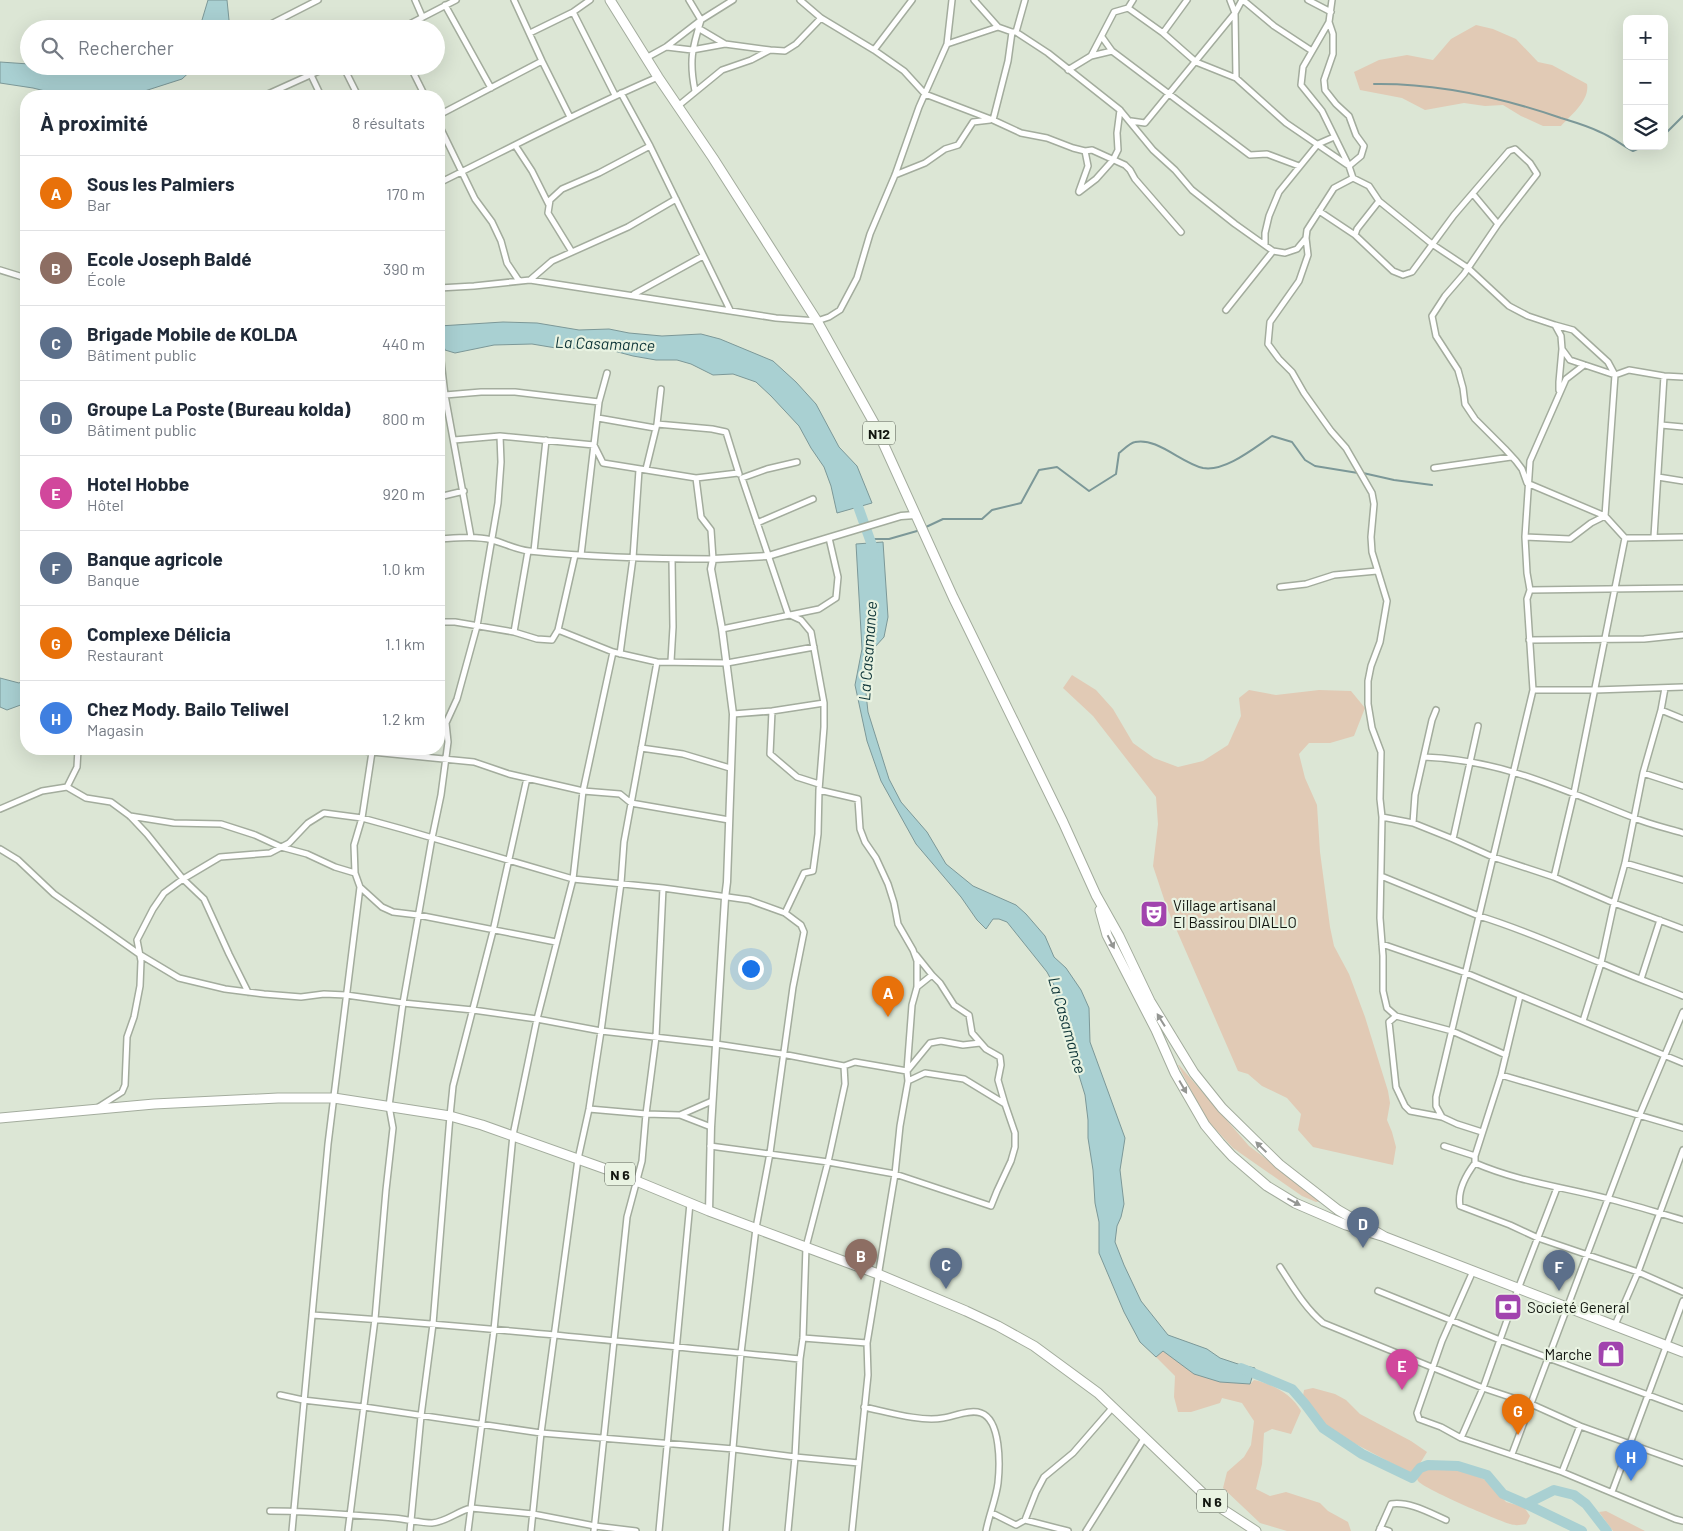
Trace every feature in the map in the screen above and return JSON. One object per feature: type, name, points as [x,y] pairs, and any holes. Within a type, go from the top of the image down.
[{"type":"main road","name":"N12","points":[[610,0],[817,321],[874,423],[953,597],[1096,895]]},
{"type":"main road","points":[[1096,895],[1107,935],[1130,977],[1175,1073],[1205,1125],[1232,1156],[1267,1186],[1294,1203],[1346,1225],[1386,1237],[1568,1308],[1616,1324],[1683,1352]]},
{"type":"main road","points":[[1096,895],[1119,936],[1150,1002],[1194,1073],[1222,1108],[1279,1164],[1301,1182],[1338,1210],[1386,1237]]},
{"type":"main road","name":"N 6","points":[[0,1118],[154,1104],[278,1098],[334,1098],[450,1116],[513,1135],[617,1172],[709,1211],[878,1274],[966,1310],[998,1326],[1034,1346],[1098,1393],[1213,1503],[1256,1531]]},
{"type":"street","points":[[279,20],[318,0]]},
{"type":"street","points":[[415,0],[422,16]]},
{"type":"street","points":[[415,20],[456,0]]},
{"type":"street","points":[[514,0],[542,62],[570,117]]},
{"type":"street","points":[[530,33],[573,12],[590,0]]},
{"type":"street","points":[[689,0],[700,20],[692,50],[691,72],[695,91]]},
{"type":"street","points":[[646,58],[666,47],[700,20],[733,0]]},
{"type":"street","points":[[800,0],[821,18],[874,50],[904,71],[925,94],[993,120],[1021,133],[1047,138],[1085,151],[1092,150],[1125,165],[1181,232]]},
{"type":"street","points":[[874,50],[912,0]]},
{"type":"street","points":[[445,288],[530,280],[776,318],[817,321],[829,317],[840,310],[856,278],[870,234],[895,175],[925,94],[947,44],[952,0]]},
{"type":"street","points":[[974,0],[998,27],[1014,32],[1048,53],[1120,110],[1153,150],[1175,170],[1192,190],[1235,224],[1273,251],[1285,253],[1297,249],[1306,238]]},
{"type":"street","points":[[993,120],[1014,32],[1025,0]]},
{"type":"street","points":[[1091,56],[1114,12],[1128,8],[1133,0]]},
{"type":"street","points":[[1163,33],[1187,0]]},
{"type":"street","points":[[1230,0],[1235,13],[1236,78]]},
{"type":"street","points":[[1131,121],[1145,123],[1235,13],[1242,0],[1274,26],[1312,51]]},
{"type":"street","points":[[1308,0],[1331,12]]},
{"type":"street","points":[[1332,0],[1329,22],[1303,67],[1301,86],[1322,111],[1353,178],[1368,186],[1379,201],[1432,244],[1468,268],[1509,306],[1528,316],[1573,330],[1608,362],[1614,375],[1604,516]]},
{"type":"street","points":[[445,5],[491,88]]},
{"type":"street","points":[[1128,8],[1163,33],[1196,62],[1236,78],[1286,123],[1349,166]]},
{"type":"street","points":[[573,12],[618,94],[650,146],[730,310]]},
{"type":"street","points":[[666,47],[692,50],[725,44],[784,51],[796,44],[821,18]]},
{"type":"street","points":[[1329,22],[1333,34],[1333,54],[1324,80],[1325,90],[1349,116],[1356,135],[1364,146],[1361,156],[1349,166]]},
{"type":"street","points":[[947,44],[998,27]]},
{"type":"street","points":[[698,28],[725,44]]},
{"type":"street","points":[[1102,37],[1112,51],[1250,155],[1267,154],[1299,166]]},
{"type":"street","points":[[678,106],[722,70],[751,60],[770,50]]},
{"type":"street","points":[[1068,70],[1091,56],[1112,51]]},
{"type":"street","points":[[445,112],[542,62]]},
{"type":"street","points":[[277,90],[311,75],[318,90]]},
{"type":"street","points":[[348,75],[355,90]]},
{"type":"street","points":[[414,75],[422,90]]},
{"type":"street","points":[[445,180],[570,117],[658,77]]},
{"type":"street","points":[[1085,151],[1088,166],[1079,192],[1096,179],[1114,160],[1118,150],[1120,110]]},
{"type":"street","points":[[895,175],[925,162],[945,149],[958,145],[973,122],[993,120]]},
{"type":"street","points":[[445,137],[475,199],[492,222],[508,263],[519,281]]},
{"type":"street","points":[[1265,245],[1265,233],[1269,216],[1279,192],[1318,144],[1334,137]]},
{"type":"street","points":[[515,145],[536,178],[549,207]]},
{"type":"street","points":[[572,252],[548,213],[550,200],[562,189],[599,173],[650,146]]},
{"type":"street","points":[[1319,211],[1355,235],[1394,271],[1403,275],[1412,272],[1432,244],[1509,151],[1514,149],[1530,163],[1537,174],[1498,224],[1432,316],[1436,336],[1458,370],[1465,404],[1475,419],[1522,469],[1527,483],[1604,516],[1625,538],[1683,537]]},
{"type":"street","points":[[1353,178],[1334,188],[1307,230],[1308,255],[1299,281],[1270,322],[1268,344],[1292,372],[1304,393],[1331,431],[1346,448],[1372,492],[1374,504],[1370,537],[1372,552],[1386,601],[1380,642],[1371,666],[1368,681],[1368,704],[1372,728],[1381,752],[1380,918],[1383,991],[1388,1008],[1396,1016],[1452,1031],[1506,1056]]},
{"type":"street","points":[[1473,194],[1498,224]]},
{"type":"street","points":[[530,280],[552,261],[628,227],[676,199]]},
{"type":"street","points":[[1355,235],[1357,229],[1379,201]]},
{"type":"street","points":[[1226,310],[1273,251]]},
{"type":"street","points":[[633,295],[703,256]]},
{"type":"street","points":[[0,270],[20,276]]},
{"type":"street","points":[[1555,325],[1561,336],[1562,349],[1558,382],[1559,391]]},
{"type":"street","points":[[1562,349],[1570,360],[1614,375],[1629,370],[1683,377]]},
{"type":"street","points":[[1442,1117],[1436,1106],[1436,1097],[1532,690],[1527,599],[1530,590],[1527,573],[1526,537],[1527,483],[1530,461],[1559,391],[1566,379],[1584,365]]},
{"type":"street","points":[[445,623],[514,632],[537,639],[552,640],[558,630],[578,555],[599,402],[607,373]]},
{"type":"street","points":[[1654,538],[1664,376]]},
{"type":"street","points":[[445,387],[471,537]]},
{"type":"street","points":[[646,469],[656,426],[661,389]]},
{"type":"street","points":[[446,394],[515,392],[599,402]]},
{"type":"street","points":[[598,418],[656,426],[712,429],[726,432],[738,473],[742,478],[788,614],[801,620],[811,632],[824,703],[816,854],[813,871],[804,873],[785,913]]},
{"type":"street","points":[[1661,425],[1683,427]]},
{"type":"street","points":[[454,440],[500,436],[594,445]]},
{"type":"street","points":[[348,1531],[375,1319],[392,1128],[389,1106],[403,1003],[441,795],[448,742],[446,723],[457,699],[476,626],[492,540],[498,503],[501,462],[500,436]]},
{"type":"street","points":[[514,632],[531,551],[546,440]]},
{"type":"street","points":[[594,445],[603,463],[639,470],[646,469],[696,478],[738,473]]},
{"type":"street","points":[[1434,468],[1511,457]]},
{"type":"street","points":[[742,478],[767,469],[797,462]]},
{"type":"street","points":[[620,654],[633,558],[639,470]]},
{"type":"street","points":[[1658,477],[1683,481]]},
{"type":"street","points":[[696,478],[702,517],[711,530],[712,568],[733,714],[727,882],[724,898],[712,1101],[709,1211]]},
{"type":"street","points":[[445,496],[464,491]]},
{"type":"street","points":[[757,523],[812,499]]},
{"type":"street","points":[[901,516],[910,504]]},
{"type":"street","points":[[445,539],[471,537],[492,540],[531,551],[578,555],[713,559],[768,556],[901,516],[915,515]]},
{"type":"street","points":[[1526,537],[1570,539],[1604,516]]},
{"type":"street","points":[[722,629],[819,609],[836,598],[838,577],[829,538]]},
{"type":"street","points":[[1554,877],[1574,793],[1625,538]]},
{"type":"street","points":[[671,661],[673,627],[672,559]]},
{"type":"street","points":[[1280,587],[1306,584],[1334,575],[1377,571]]},
{"type":"street","points":[[1530,590],[1683,588]]},
{"type":"street","points":[[558,630],[613,652],[656,662],[726,663],[814,648]]},
{"type":"street","points":[[1529,640],[1644,639],[1683,635]]},
{"type":"street","points":[[468,1531],[494,1330],[513,1135],[537,1019],[573,879],[583,791],[613,652]]},
{"type":"street","points":[[530,1531],[541,1433],[578,1159],[589,1108],[601,1032],[621,883],[624,842],[656,662]]},
{"type":"street","points":[[1532,690],[1683,687]]},
{"type":"street","points":[[1583,1021],[1601,963],[1625,863],[1643,774],[1661,710],[1665,688]]},
{"type":"street","points":[[733,714],[772,711],[824,703]]},
{"type":"street","points":[[1413,823],[1415,795],[1436,710]]},
{"type":"street","points":[[1661,710],[1683,719]]},
{"type":"street","points":[[710,1146],[770,1153],[895,1174],[971,1201],[991,1206],[1011,1161],[1015,1147],[1015,1133],[998,1080],[1001,1066],[1000,1057],[986,1049],[972,1033],[969,1015],[954,1006],[898,924],[888,884],[860,829],[858,799],[819,787],[797,777],[770,754],[772,711]]},
{"type":"street","points":[[1453,839],[1478,726]]},
{"type":"street","points":[[642,748],[683,754],[730,768]]},
{"type":"street","points":[[67,787],[77,768],[78,755]]},
{"type":"street","points":[[292,1531],[303,1400],[334,1098],[360,887],[355,873],[354,845],[362,818],[372,755]]},
{"type":"street","points":[[403,755],[474,762],[509,774],[583,791],[620,794],[631,803],[729,820]]},
{"type":"street","points":[[1424,757],[1486,764],[1512,771],[1574,793],[1634,818],[1683,833]]},
{"type":"street","points":[[1643,774],[1683,786]]},
{"type":"street","points":[[410,1531],[421,1416],[433,1324],[454,1086],[493,931],[527,778]]},
{"type":"street","points":[[0,809],[42,791],[67,787],[86,798],[111,802],[130,816],[183,878],[204,899],[248,992]]},
{"type":"street","points":[[94,1109],[122,1092],[125,1085],[127,1037],[134,1017],[140,986],[141,961],[137,940],[153,909],[164,893],[183,878],[220,858],[270,853],[289,843],[308,823],[324,813],[362,818],[573,879],[663,888],[749,900],[785,913],[801,925],[804,932],[782,1054],[770,1153],[756,1228],[742,1354],[726,1531]]},
{"type":"street","points":[[130,816],[174,823],[221,824],[355,873]]},
{"type":"street","points":[[1382,817],[1413,823],[1493,857],[1554,877],[1614,904],[1683,929]]},
{"type":"street","points":[[0,849],[18,860],[54,894],[139,954],[179,978],[225,989],[248,992],[301,997],[346,994],[403,1003],[473,1010],[537,1019],[601,1032],[656,1036],[716,1044],[844,1066],[855,1062],[907,1071]]},
{"type":"street","points":[[1625,863],[1683,880]]},
{"type":"street","points":[[1381,876],[1479,916],[1513,926],[1683,996]]},
{"type":"street","points":[[360,887],[382,907],[393,912],[418,915],[556,942]]},
{"type":"street","points":[[594,1528],[627,1218],[642,1161],[656,1036],[663,888]]},
{"type":"street","points":[[1641,979],[1660,920]]},
{"type":"street","points":[[1382,944],[1466,973],[1683,1063]]},
{"type":"street","points":[[852,1531],[868,1375],[867,1343],[895,1174],[900,1126],[908,1081],[907,1071],[912,1005],[917,987],[917,961],[914,950]]},
{"type":"street","points":[[917,987],[932,975]]},
{"type":"street","points":[[1520,996],[1501,1075],[1482,1132],[1475,1156],[1475,1163],[1468,1172],[1460,1190],[1458,1199],[1460,1206],[1510,1224],[1538,1238],[1638,1272],[1683,1292]]},
{"type":"street","points":[[1512,1454],[1640,1114],[1683,1012]]},
{"type":"street","points":[[1396,1016],[1389,1022],[1396,1087],[1405,1106],[1410,1111],[1442,1117],[1482,1132]]},
{"type":"street","points":[[907,1071],[930,1043],[941,1041],[963,1045],[980,1043]]},
{"type":"street","points":[[788,1531],[803,1338],[806,1247],[828,1162],[845,1084],[844,1066]]},
{"type":"street","points":[[908,1081],[925,1073],[964,1080],[1005,1104]]},
{"type":"street","points":[[1501,1075],[1683,1128]]},
{"type":"street","points":[[589,1108],[646,1114],[680,1114],[712,1101]]},
{"type":"street","points":[[680,1114],[711,1127]]},
{"type":"street","points":[[1444,1146],[1475,1156]]},
{"type":"street","points":[[1616,1324],[1638,1272],[1683,1150]]},
{"type":"street","points":[[1475,1163],[1499,1173],[1608,1199],[1683,1220]]},
{"type":"street","points":[[1462,1438],[1557,1188]]},
{"type":"street","points":[[659,1531],[690,1203]]},
{"type":"street","points":[[1280,1267],[1305,1305],[1323,1323],[1482,1388],[1531,1404],[1580,1426],[1683,1463]]},
{"type":"street","points":[[1473,1271],[1451,1319],[1433,1368],[1417,1413],[1419,1419],[1441,1427],[1462,1438],[1562,1472],[1683,1521]]},
{"type":"street","points":[[1378,1291],[1500,1340],[1683,1408]]},
{"type":"street","points":[[1612,1492],[1683,1301]]},
{"type":"street","points":[[312,1315],[615,1340],[676,1348],[800,1359]]},
{"type":"street","points":[[803,1338],[867,1343]]},
{"type":"street","points":[[280,1396],[541,1433],[734,1449],[859,1463]]},
{"type":"street","points":[[992,1513],[1016,1528],[1025,1520],[1044,1477],[1073,1453],[1113,1406]]},
{"type":"street","points":[[864,1407],[921,1418],[942,1418],[975,1411],[987,1417],[995,1429],[998,1452],[998,1482],[992,1513],[986,1531]]},
{"type":"street","points":[[1562,1472],[1580,1426]]},
{"type":"street","points":[[1086,1531],[1145,1436]]},
{"type":"street","points":[[1389,1531],[1380,1529],[1391,1504],[1398,1503],[1424,1510],[1446,1520]]},
{"type":"street","points":[[270,1511],[411,1519],[432,1523],[471,1508],[533,1514],[594,1528],[636,1531]]},
{"type":"street","points":[[1025,1520],[1068,1531]]},
{"type":"shaded area","points":[[1476,25],[1493,29],[1516,39],[1538,62],[1552,65],[1587,84],[1586,96],[1583,101],[1561,126],[1543,126],[1503,105],[1485,106],[1464,103],[1425,110],[1402,98],[1360,90],[1354,72],[1379,60],[1407,55],[1433,60],[1451,39]]},
{"type":"shaded area","points":[[1072,675],[1096,690],[1113,709],[1133,743],[1154,758],[1178,767],[1203,761],[1228,745],[1241,716],[1239,698],[1249,690],[1276,695],[1319,690],[1351,691],[1365,708],[1354,736],[1330,743],[1309,743],[1299,754],[1305,778],[1317,805],[1320,852],[1334,946],[1349,974],[1365,1017],[1388,1091],[1390,1103],[1387,1120],[1396,1147],[1393,1165],[1313,1147],[1298,1130],[1301,1114],[1287,1098],[1262,1086],[1248,1074],[1238,1071],[1167,908],[1153,866],[1158,824],[1156,797],[1093,716],[1063,688]]},
{"type":"shaded area","points":[[1178,1065],[1249,1146],[1322,1201],[1316,1202],[1302,1196],[1233,1148],[1206,1119]]},
{"type":"shaded area","points":[[1163,1351],[1195,1374],[1220,1382],[1250,1384],[1254,1380],[1275,1387],[1293,1400],[1301,1411],[1291,1434],[1272,1429],[1264,1433],[1262,1464],[1256,1489],[1270,1496],[1286,1492],[1320,1503],[1328,1511],[1348,1522],[1351,1531],[1287,1531],[1260,1523],[1223,1488],[1227,1472],[1244,1457],[1251,1445],[1254,1421],[1242,1403],[1222,1398],[1220,1403],[1191,1412],[1178,1412],[1174,1397],[1175,1376],[1156,1357]]},
{"type":"shaded area","points":[[1313,1388],[1335,1394],[1346,1400],[1360,1414],[1411,1441],[1427,1452],[1416,1470],[1410,1473],[1335,1433],[1324,1425],[1303,1396],[1304,1390]]},
{"type":"shaded area","points":[[1457,1468],[1488,1481],[1506,1502],[1524,1507],[1530,1516],[1526,1524],[1510,1524],[1461,1504],[1423,1485],[1418,1481],[1415,1473],[1424,1470]]},
{"type":"shaded area","points":[[1606,1511],[1645,1531],[1613,1531],[1599,1512]]},
{"type":"water","points":[[208,0],[227,0],[229,20],[202,20]]},
{"type":"water","points":[[0,62],[20,63],[20,75],[186,75],[182,79],[148,90],[41,90],[0,83]]},
{"type":"water","points":[[503,322],[537,323],[579,330],[609,329],[662,336],[701,334],[720,339],[773,361],[816,404],[839,447],[857,466],[872,503],[837,513],[831,486],[824,467],[799,426],[756,382],[733,374],[713,375],[691,364],[677,360],[656,360],[599,347],[562,349],[532,344],[494,345],[455,353],[445,350],[445,326]]},
{"type":"water","points":[[883,542],[888,617],[884,637],[869,657],[864,675],[868,712],[889,779],[901,802],[927,832],[946,864],[973,886],[1016,905],[1026,914],[1045,936],[1054,957],[1066,968],[1081,990],[1089,1008],[1090,1042],[1125,1138],[1120,1170],[1124,1204],[1117,1226],[1115,1242],[1124,1265],[1141,1301],[1168,1335],[1207,1349],[1220,1358],[1255,1368],[1250,1384],[1220,1382],[1194,1374],[1163,1351],[1156,1357],[1140,1342],[1124,1312],[1099,1253],[1099,1222],[1095,1203],[1085,1095],[1062,1020],[1055,987],[1047,972],[1007,922],[993,919],[986,929],[977,920],[961,897],[916,844],[881,781],[867,741],[855,685],[862,649],[856,544]]},
{"type":"water","points":[[0,678],[20,682],[20,705],[7,710],[0,707]]},
{"type":"waterway","points":[[1374,84],[1422,86],[1492,98],[1538,110],[1586,126],[1623,145]]},
{"type":"waterway","points":[[1668,131],[1683,116]]},
{"type":"waterway","points":[[1631,150],[1635,150]]},
{"type":"waterway","points":[[926,527],[943,519],[982,519],[992,510],[1021,503],[1039,470],[1057,467],[1089,491],[1116,474],[1119,453],[1135,442],[1152,443],[1195,465],[1203,468],[1212,468],[1230,463],[1272,436],[1292,442],[1305,460],[1315,466],[1358,473]]},
{"type":"waterway","points":[[1363,473],[1394,480],[1432,485]]},
{"type":"waterway","name":"La Casamance","points":[[854,495],[874,555]]},
{"type":"waterway","points":[[870,539],[889,539],[917,531]]},
{"type":"waterway","name":"La Casamance","points":[[1241,1368],[1292,1389],[1323,1428],[1362,1454],[1412,1478],[1420,1468],[1428,1465],[1458,1466],[1487,1475],[1503,1494],[1526,1504],[1554,1490],[1574,1495],[1586,1504],[1607,1531]]},
{"type":"waterway","points":[[1526,1504],[1582,1531]]},
{"type":"place","name":"Village artisanal El Bassirou DIALLO","points":[[1154,914]]},
{"type":"place","name":"Sous les Palmiers","points":[[888,1017]]},
{"type":"place","name":"Groupe La Poste (Bureau kolda)","points":[[1363,1248]]},
{"type":"place","name":"Ecole Joseph Baldé","points":[[861,1280]]},
{"type":"place","name":"Brigade Mobile de KOLDA","points":[[946,1289]]},
{"type":"place","name":"Banque agricole","points":[[1559,1291]]},
{"type":"place","name":"Societé General","points":[[1508,1307]]},
{"type":"place","name":"Marche","points":[[1611,1354]]},
{"type":"place","name":"Hotel Hobbe","points":[[1402,1390]]},
{"type":"place","name":"Complexe Délicia","points":[[1518,1435]]},
{"type":"place","name":"Chez Mody. Bailo Teliwel","points":[[1631,1481]]}]
